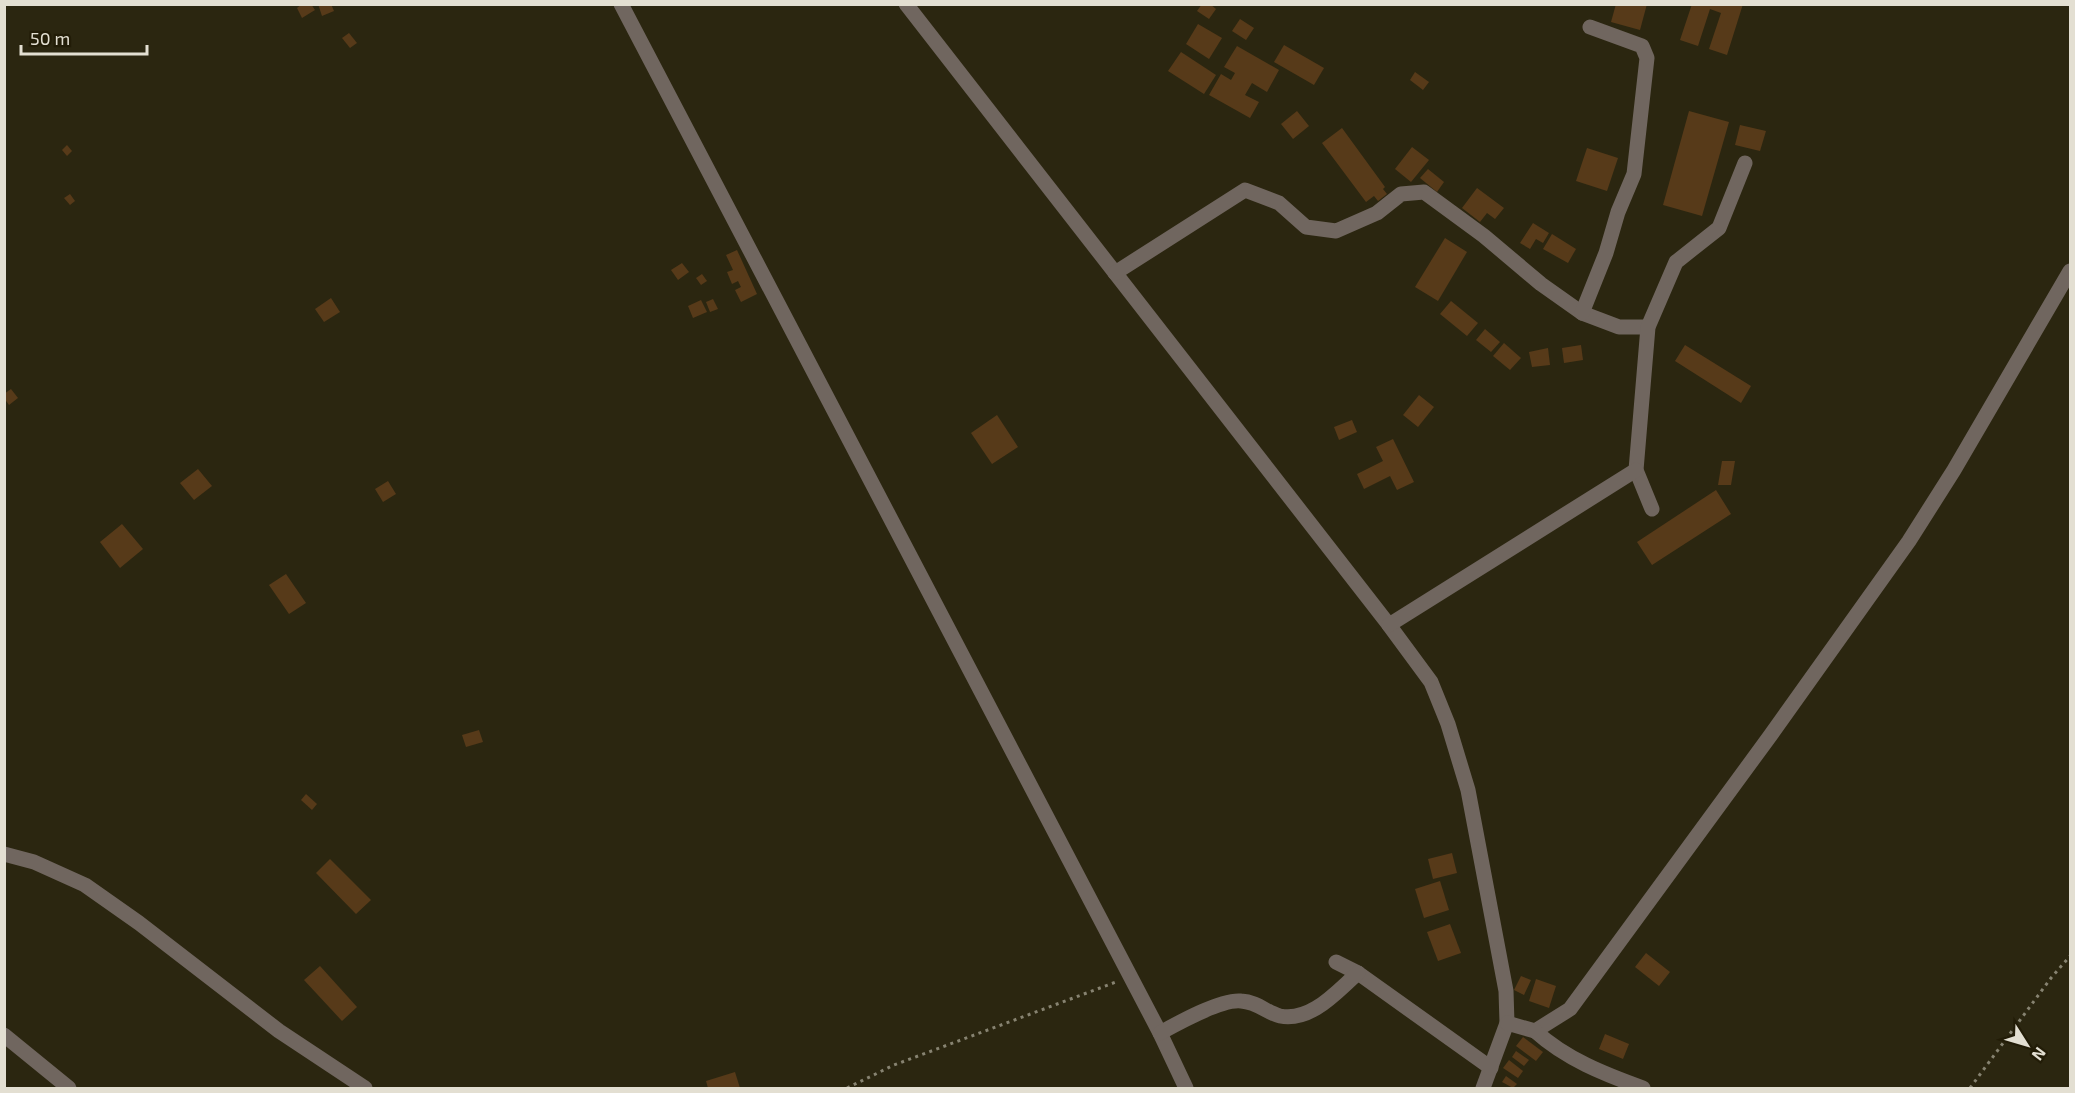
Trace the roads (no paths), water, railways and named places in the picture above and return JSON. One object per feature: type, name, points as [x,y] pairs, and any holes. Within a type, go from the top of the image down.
[{"type":"street","points":[[621,4],[1160,1033],[1186,1089]]},
{"type":"street","points":[[906,4],[1389,624],[1431,682],[1448,724],[1468,790],[1506,991],[1507,1023],[1483,1089]]},
{"type":"street","points":[[1582,312],[1634,174],[1647,58],[1642,46],[1590,27]]},
{"type":"street","points":[[1652,509],[1636,470],[1648,327],[1676,262],[1719,228],[1745,163]]},
{"type":"street","points":[[1115,273],[1245,190],[1279,203],[1306,227],[1336,231],[1377,213],[1401,194],[1424,192],[1484,236],[1540,284],[1582,312],[1619,327],[1648,327]]},
{"type":"street","points":[[1540,1036],[1570,1009],[1770,736],[1909,541],[1954,470],[2070,271]]},
{"type":"street","points":[[1389,624],[1636,470]]},
{"type":"street","points":[[4,854],[34,862],[85,885],[139,923],[279,1031],[365,1089]]},
{"type":"street","points":[[1335,962],[1358,973],[1491,1068]]},
{"type":"street","points":[[1160,1033],[1198,1013],[1239,1000],[1260,1005],[1279,1016],[1296,1016],[1320,1007],[1358,973]]},
{"type":"street","points":[[1507,1023],[1540,1036],[1600,1073],[1643,1089]]},
{"type":"street","points":[[4,1035],[69,1089]]}]
